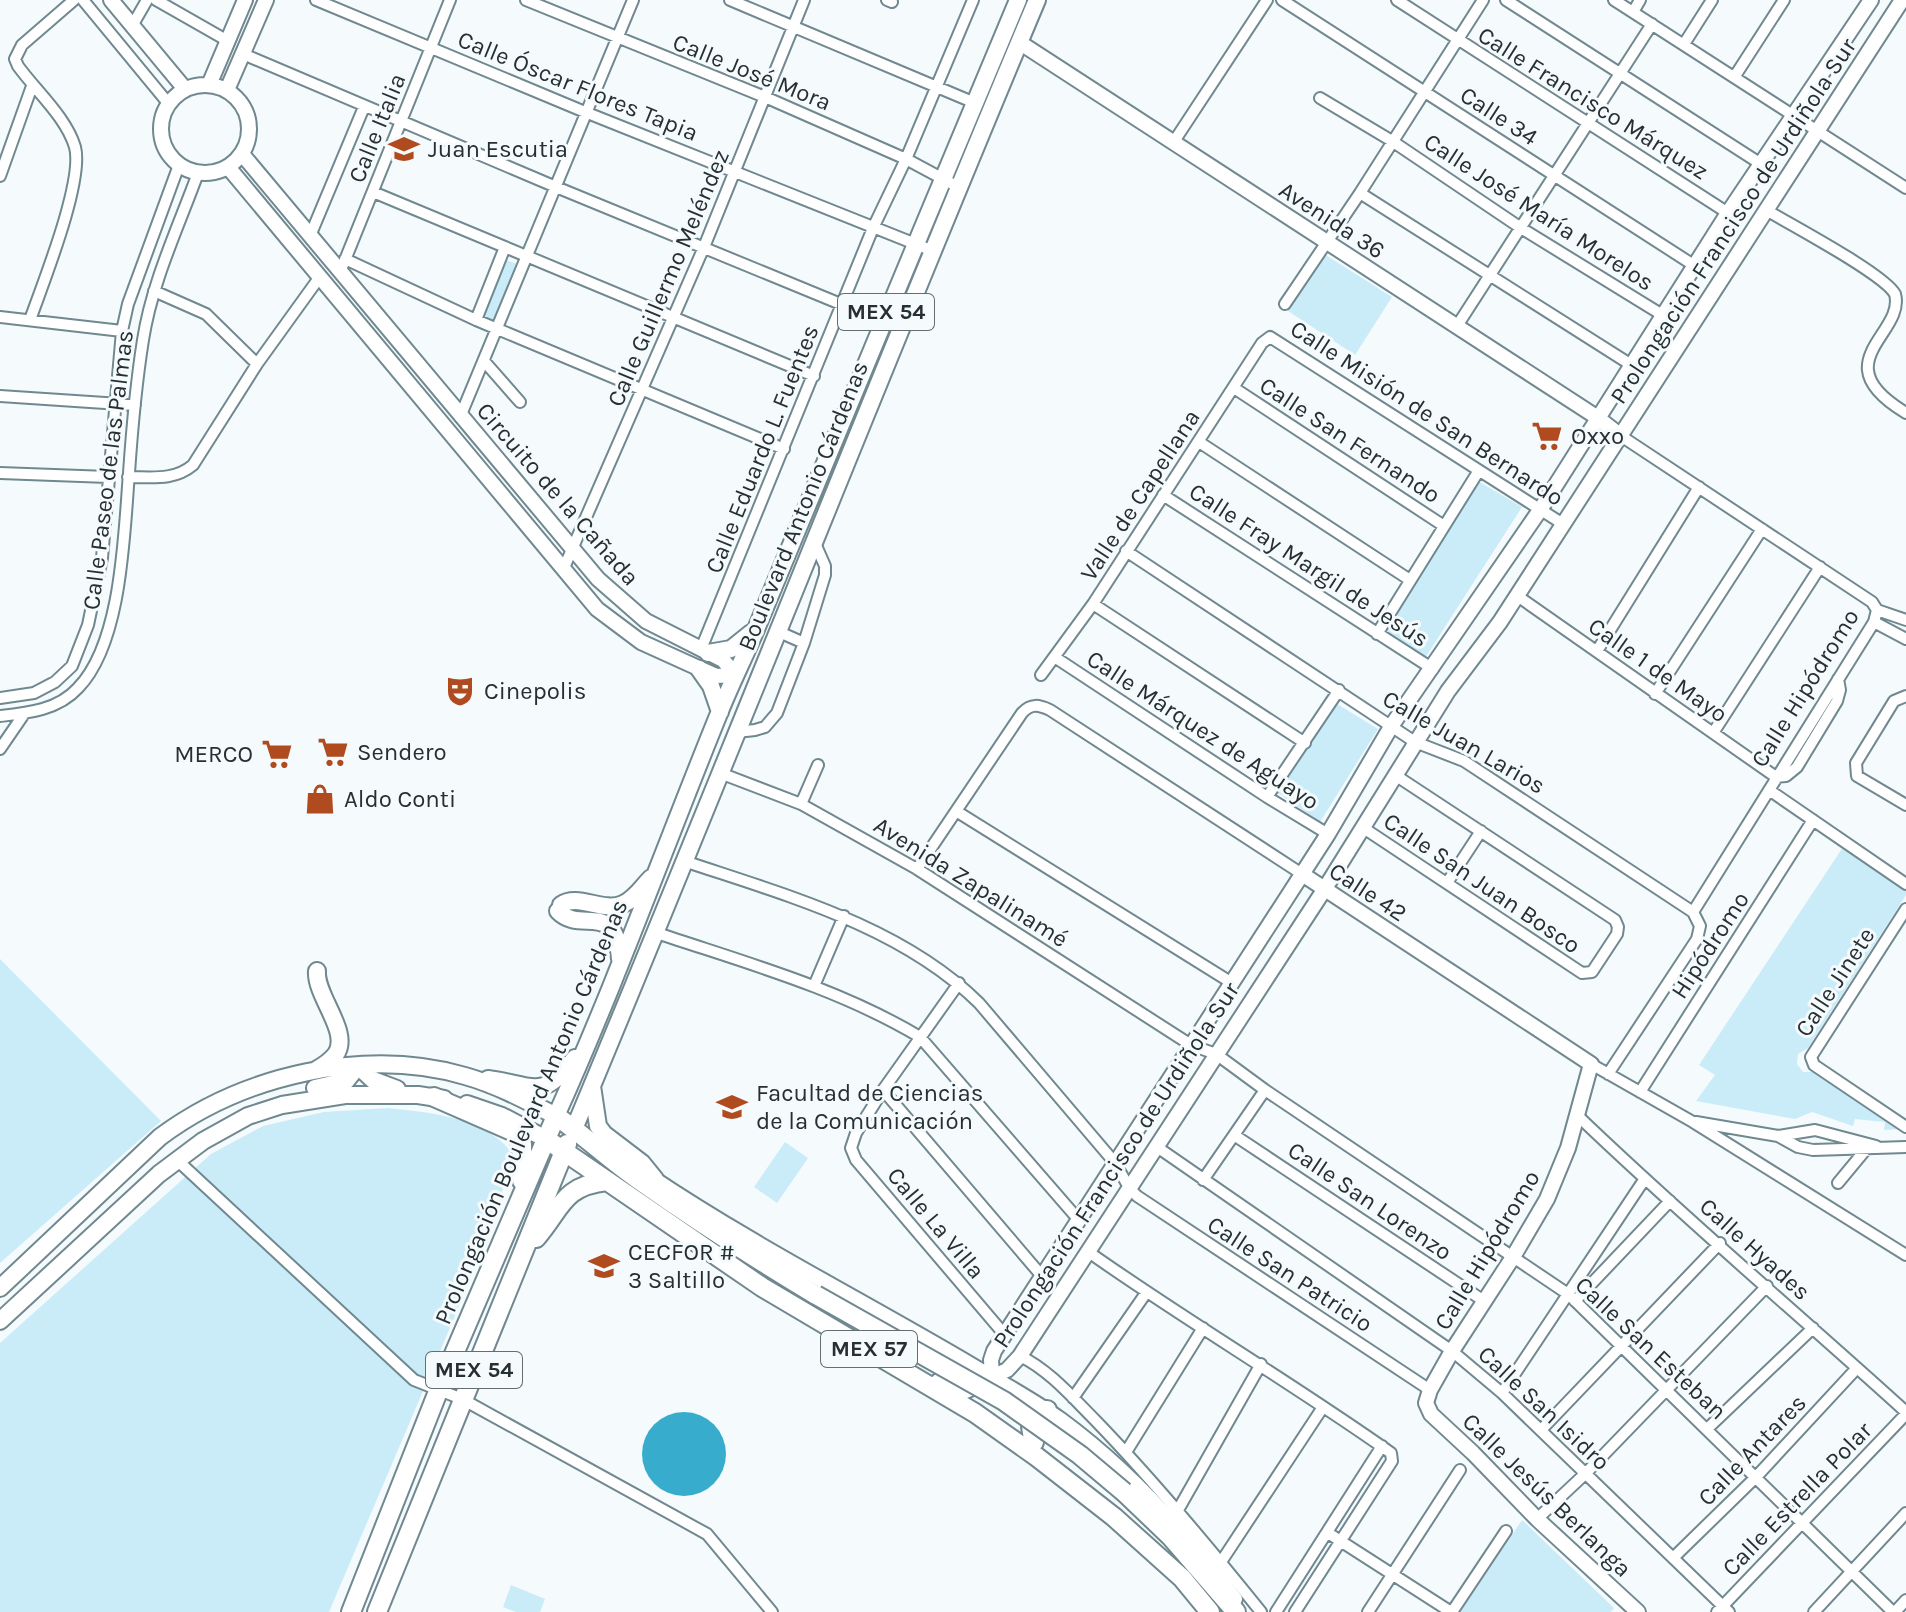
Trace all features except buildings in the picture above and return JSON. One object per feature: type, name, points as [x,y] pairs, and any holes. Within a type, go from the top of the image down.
[{"type":"highway","points":[[426,1096],[507,1128],[519,1138],[523,1153],[522,1192]]},
{"type":"highway","name":"MEX 57","points":[[556,1116],[636,1178],[728,1242],[1004,1401],[1080,1455],[1171,1537],[1236,1612]]},
{"type":"highway","name":"Prolongación Boulevard Antonio Cárdenas","points":[[351,1612],[439,1389],[556,1116]]},
{"type":"highway","name":"Prolongación Boulevard Antonio Cárdenas","points":[[377,1612],[574,1129]]},
{"type":"highway","name":"MEX 57","points":[[546,1139],[762,1287],[975,1413],[1037,1457],[1103,1508],[1182,1578],[1210,1612]]},
{"type":"highway","points":[[524,1252],[571,1193],[586,1183],[607,1181]]},
{"type":"highway","points":[[733,1265],[744,1266],[757,1273],[941,1384],[963,1390],[992,1377],[989,1407],[995,1416],[1074,1470],[1138,1529],[1162,1561]]},
{"type":"highway","points":[[1034,1442],[1030,1424],[1032,1416],[1037,1411],[1047,1410]]},
{"type":"main road","name":"Boulevard Antonio Cárdenas","points":[[736,675],[1018,0]]},
{"type":"main road","name":"Boulevard Antonio Cárdenas","points":[[739,726],[1037,0]]},
{"type":"main road","points":[[722,768],[722,748],[740,690],[736,675],[754,663],[771,625],[779,627]]},
{"type":"main road","points":[[705,651],[735,646],[758,627]]},
{"type":"main road","points":[[699,669],[711,686],[720,712]]},
{"type":"main road","name":"Prolongación Boulevard Antonio Cárdenas","points":[[556,1116],[593,1034],[736,675]]},
{"type":"main road","name":"Prolongación Boulevard Antonio Cárdenas","points":[[574,1129],[657,933],[739,726]]},
{"type":"main road","points":[[621,962],[617,937],[611,928],[599,922],[563,916],[559,908],[568,901],[610,907],[622,905],[659,872]]},
{"type":"main road","points":[[643,965],[638,922],[669,900]]},
{"type":"main road","points":[[315,1072],[336,1054],[340,1040],[319,987],[317,971]]},
{"type":"main road","points":[[0,1288],[160,1137],[180,1122],[239,1094],[270,1082],[358,1066],[403,1066],[532,1088],[544,1087],[565,1071],[593,1034]]},
{"type":"main road","points":[[358,1066],[380,1084],[473,1105],[546,1139]]},
{"type":"main road","points":[[0,1321],[177,1160],[215,1134],[286,1095],[346,1081],[358,1066]]},
{"type":"main road","points":[[466,1077],[524,1099],[556,1116]]},
{"type":"main road","points":[[592,1084],[598,1126],[642,1163],[655,1179]]},
{"type":"main road","points":[[263,1110],[345,1095],[426,1096]]},
{"type":"main road","points":[[177,1160],[169,1146],[182,1126],[180,1122]]},
{"type":"street","points":[[30,320],[70,198],[76,171],[75,147],[63,123],[32,86],[15,59],[18,51],[74,0]]},
{"type":"street","points":[[83,0],[168,103]]},
{"type":"street","points":[[111,0],[185,89]]},
{"type":"street","points":[[132,26],[147,0]]},
{"type":"street","points":[[156,0],[228,41]]},
{"type":"street","points":[[209,85],[245,0]]},
{"type":"street","points":[[227,90],[266,0]]},
{"type":"street","name":"Calle Óscar Flores Tapia","points":[[316,0],[933,251]]},
{"type":"street","name":"Calle Italia","points":[[343,266],[450,0]]},
{"type":"street","name":"Calle José Mora","points":[[526,0],[765,97],[906,159],[960,188]]},
{"type":"street","points":[[460,417],[633,0]]},
{"type":"street","points":[[730,0],[975,103]]},
{"type":"street","name":"Calle Guillermo Meléndez","points":[[563,570],[704,247],[804,0]]},
{"type":"street","points":[[1173,143],[1267,0]]},
{"type":"street","name":"Calle 34","points":[[1282,0],[1695,266]]},
{"type":"street","name":"Calle Francisco Márquez","points":[[1397,0],[1728,213]]},
{"type":"street","points":[[1285,304],[1483,0]]},
{"type":"street","points":[[1506,0],[1761,164]]},
{"type":"street","points":[[1614,0],[1906,188]]},
{"type":"street","points":[[1633,12],[1640,0]]},
{"type":"street","points":[[1684,44],[1712,0]]},
{"type":"street","points":[[1735,76],[1784,0]]},
{"type":"street","name":"Prolongación Francisco de Urdiñola Sur","points":[[1871,0],[1728,213],[1540,510],[1392,725],[1328,834],[1004,1334],[992,1355],[992,1377],[1007,1370],[1020,1356],[1090,1253],[1324,890],[1415,742],[1621,436],[1902,0]]},
{"type":"street","name":"Calle Eduardo L. Fuentes","points":[[705,651],[873,228],[937,88],[970,1]]},
{"type":"street","points":[[1457,326],[1652,24]]},
{"type":"street","name":"Avenida 36","points":[[1019,42],[1598,418],[1621,436]]},
{"type":"street","points":[[243,54],[882,321]]},
{"type":"street","points":[[209,85],[227,90],[239,99],[247,112],[250,126],[248,141],[242,154],[228,167],[198,173],[179,165],[162,143],[162,115],[168,103],[185,89],[209,85]]},
{"type":"street","points":[[0,176],[32,86]]},
{"type":"street","name":"Calle José María Morelos","points":[[1320,98],[1664,316]]},
{"type":"street","points":[[310,236],[364,107]]},
{"type":"street","name":"Circuito de la Cañada","points":[[242,154],[310,236],[343,266],[460,417],[572,550],[633,612],[670,635],[723,660],[736,675]]},
{"type":"street","name":"Calle Paseo de las Palmas","points":[[72,666],[88,625],[102,558],[122,331],[128,304],[179,165]]},
{"type":"street","name":"Circuito de la Cañada","points":[[228,167],[597,609],[627,633],[699,669],[716,676],[736,675]]},
{"type":"street","name":"Calle Paseo de las Palmas","points":[[0,716],[42,710],[68,698],[89,675],[101,652],[122,561],[143,340],[154,291],[198,173]]},
{"type":"street","points":[[373,192],[814,376]]},
{"type":"street","points":[[1360,193],[1633,366]]},
{"type":"street","points":[[1766,210],[1864,268],[1892,289],[1898,302],[1897,312],[1874,356],[1870,377],[1878,391],[1906,413]]},
{"type":"street","points":[[476,320],[505,247]]},
{"type":"street","points":[[343,266],[784,449]]},
{"type":"street","points":[[128,477],[163,478],[183,474],[193,465],[257,364],[319,278]]},
{"type":"street","points":[[154,291],[206,314],[257,364]]},
{"type":"street","points":[[0,317],[122,331]]},
{"type":"street","name":"Valle de Capellana","points":[[1041,675],[1093,604],[1262,343],[1270,337]]},
{"type":"street","name":"Calle Misión de San Bernardo","points":[[1270,337],[1563,524]]},
{"type":"street","points":[[484,361],[520,402]]},
{"type":"street","name":"Calle San Fernando","points":[[1234,388],[1444,526]]},
{"type":"street","points":[[0,396],[135,405]]},
{"type":"street","points":[[1621,436],[1872,602],[1877,610],[1906,620]]},
{"type":"street","points":[[1199,442],[1410,580]]},
{"type":"street","points":[[1377,634],[1478,472]]},
{"type":"street","points":[[0,473],[108,477]]},
{"type":"street","points":[[1597,651],[1699,487]]},
{"type":"street","name":"Calle Fray Margil de Jesús","points":[[1163,495],[1433,669]]},
{"type":"street","points":[[1655,694],[1762,529]]},
{"type":"street","points":[[739,726],[755,730],[771,722],[777,713],[804,643],[825,575],[823,559],[813,540]]},
{"type":"street","name":"Calle Juan Larios","points":[[1126,551],[1415,742],[1464,761],[1695,916]]},
{"type":"street","points":[[1713,733],[1820,567]]},
{"type":"street","name":"Calle 1 de Mayo","points":[[1516,595],[1776,777]]},
{"type":"street","points":[[1093,604],[1305,743]]},
{"type":"street","name":"Calle Hipódromo","points":[[1608,1074],[1697,939],[1700,926],[1695,916],[1776,777],[1874,622],[1877,610]]},
{"type":"street","points":[[1874,622],[1906,639]]},
{"type":"street","points":[[779,627],[804,643]]},
{"type":"street","name":"Calle Márquez de Aguayo","points":[[1056,658],[1328,834]]},
{"type":"street","points":[[0,698],[46,689],[72,666],[89,675]]},
{"type":"street","points":[[1267,797],[1339,690]]},
{"type":"street","points":[[1906,696],[1894,701],[1854,769],[1857,776],[1906,805]]},
{"type":"street","name":"Calle 42","points":[[956,811],[1022,713],[1031,705],[1050,710],[1591,1064],[1693,1122],[1906,1255]]},
{"type":"street","points":[[0,749],[24,714]]},
{"type":"street","points":[[801,804],[818,765]]},
{"type":"street","name":"Avenida Zapalinamé","points":[[722,768],[801,804],[917,869],[1191,1045]]},
{"type":"street","name":"Calle San Juan Bosco","points":[[1362,827],[1578,971],[1586,974],[1592,972],[1617,934],[1615,920],[1395,775]]},
{"type":"street","points":[[1769,790],[1906,884]]},
{"type":"street","points":[[917,869],[956,811],[1232,983]]},
{"type":"street","name":"Hipódromo","points":[[1640,1092],[1813,820]]},
{"type":"street","points":[[1447,883],[1481,831]]},
{"type":"street","points":[[684,861],[844,916],[959,983],[1115,1163],[1130,1189]]},
{"type":"street","name":"Calle Jinete","points":[[1906,909],[1811,1057],[1814,1065],[1906,1127]]},
{"type":"street","points":[[814,986],[844,916]]},
{"type":"street","points":[[657,933],[814,986],[888,1018],[920,1037],[1078,1219]]},
{"type":"street","points":[[959,983],[883,1090],[1041,1275]]},
{"type":"street","name":"Calle San Esteban","points":[[1191,1045],[1216,1054],[1572,1297],[1894,1612]]},
{"type":"street","name":"Calle Hipódromo","points":[[1427,1409],[1430,1390],[1452,1351],[1547,1199],[1578,1116],[1591,1064]]},
{"type":"street","name":"Calle La Villa","points":[[883,1090],[856,1133],[851,1148],[856,1160],[1004,1334]]},
{"type":"street","points":[[1203,1180],[1265,1090]]},
{"type":"street","name":"Calle Hyades","points":[[1578,1116],[1644,1180],[1720,1243],[1906,1413]]},
{"type":"street","points":[[1693,1122],[1778,1136],[1815,1130],[1873,1147]]},
{"type":"street","name":"Calle San Lorenzo","points":[[1234,1135],[1484,1301]]},
{"type":"street","points":[[1778,1136],[1798,1147],[1813,1150],[1906,1147]]},
{"type":"street","points":[[594,1143],[607,1148],[784,1260],[1047,1410],[1149,1496],[1245,1612]]},
{"type":"street","name":"Calle San Isidro","points":[[1157,1147],[1452,1351],[1502,1393],[1586,1473],[1723,1610]]},
{"type":"street","points":[[1838,1183],[1873,1147]]},
{"type":"street","points":[[177,1160],[414,1380],[462,1399],[707,1534],[772,1612]]},
{"type":"street","points":[[1502,1393],[1572,1297],[1644,1180]]},
{"type":"street","name":"Calle San Patricio","points":[[1130,1189],[1159,1212],[1430,1390]]},
{"type":"street","points":[[1572,1297],[1670,1201]]},
{"type":"street","points":[[1541,1430],[1720,1243]]},
{"type":"street","points":[[1090,1253],[1391,1453],[1392,1461],[1295,1612]]},
{"type":"street","points":[[1537,1519],[1586,1473],[1767,1286]]},
{"type":"street","points":[[1073,1398],[1146,1293]]},
{"type":"street","points":[[1126,1452],[1203,1328]]},
{"type":"street","points":[[1707,1429],[1813,1328]]},
{"type":"street","points":[[1020,1356],[1037,1365],[1126,1452],[1261,1612]]},
{"type":"street","points":[[1178,1510],[1261,1364]]},
{"type":"street","name":"Calle Antares","points":[[1673,1558],[1756,1477],[1857,1368]]},
{"type":"street","points":[[1221,1562],[1323,1407]]},
{"type":"street","name":"Calle Jesús Berlanga","points":[[1427,1409],[1537,1519],[1638,1612]]},
{"type":"street","name":"Calle Estrella Polar","points":[[1723,1610],[1906,1413]]},
{"type":"street","points":[[1276,1612],[1382,1446]]},
{"type":"street","points":[[1368,1612],[1460,1470]]},
{"type":"street","points":[[1814,1612],[1906,1513]]},
{"type":"street","points":[[1328,1533],[1451,1612],[1506,1531]]},
{"type":"street","points":[[1894,1612],[1906,1600]]},
{"type":"shaded area","points":[[1324,254],[1392,297],[1355,355],[1288,311]]},
{"type":"shaded area","points":[[506,260],[517,264],[493,321],[483,316]]},
{"type":"shaded area","points":[[1478,481],[1522,507],[1425,658],[1382,630]]},
{"type":"shaded area","points":[[1334,702],[1378,729],[1320,822],[1275,791]]},
{"type":"shaded area","points":[[1845,844],[1906,888],[1906,895],[1808,1048],[1798,1054],[1797,1064],[1803,1072],[1812,1072],[1900,1129],[1884,1130],[1885,1122],[1855,1119],[1853,1126],[1812,1112],[1795,1119],[1696,1101],[1715,1075],[1699,1065]]},
{"type":"shaded area","points":[[0,959],[161,1121],[0,1263]]},
{"type":"shaded area","points":[[388,1108],[440,1115],[475,1125],[504,1144],[515,1157],[455,1316],[329,1612],[0,1612],[0,1343],[211,1154],[263,1126],[324,1112]]},
{"type":"shaded area","points":[[785,1142],[808,1158],[777,1203],[754,1187]]},
{"type":"shaded area","points":[[1522,1520],[1614,1608],[1611,1612],[1460,1612]]},
{"type":"shaded area","points":[[511,1585],[545,1599],[540,1612],[516,1612],[503,1607]]},
{"type":"water","points":[[684,1412],[707,1419],[719,1431],[726,1454],[719,1477],[707,1489],[684,1496],[661,1489],[649,1477],[642,1454],[649,1431],[661,1419]]},
{"type":"place","name":"Juan Escutia","points":[[404,149]]},
{"type":"place","name":"Oxxo","points":[[1547,436]]},
{"type":"place","name":"Cinepolis","points":[[460,691]]},
{"type":"place","name":"Sendero","points":[[333,752]]},
{"type":"place","name":"MERCO","points":[[277,754]]},
{"type":"place","name":"Aldo Conti","points":[[320,799]]},
{"type":"place","name":"Facultad de Ciencias de la Comunicación","points":[[732,1107]]},
{"type":"place","name":"CECFOR # 3 Saltillo","points":[[604,1266]]}]
